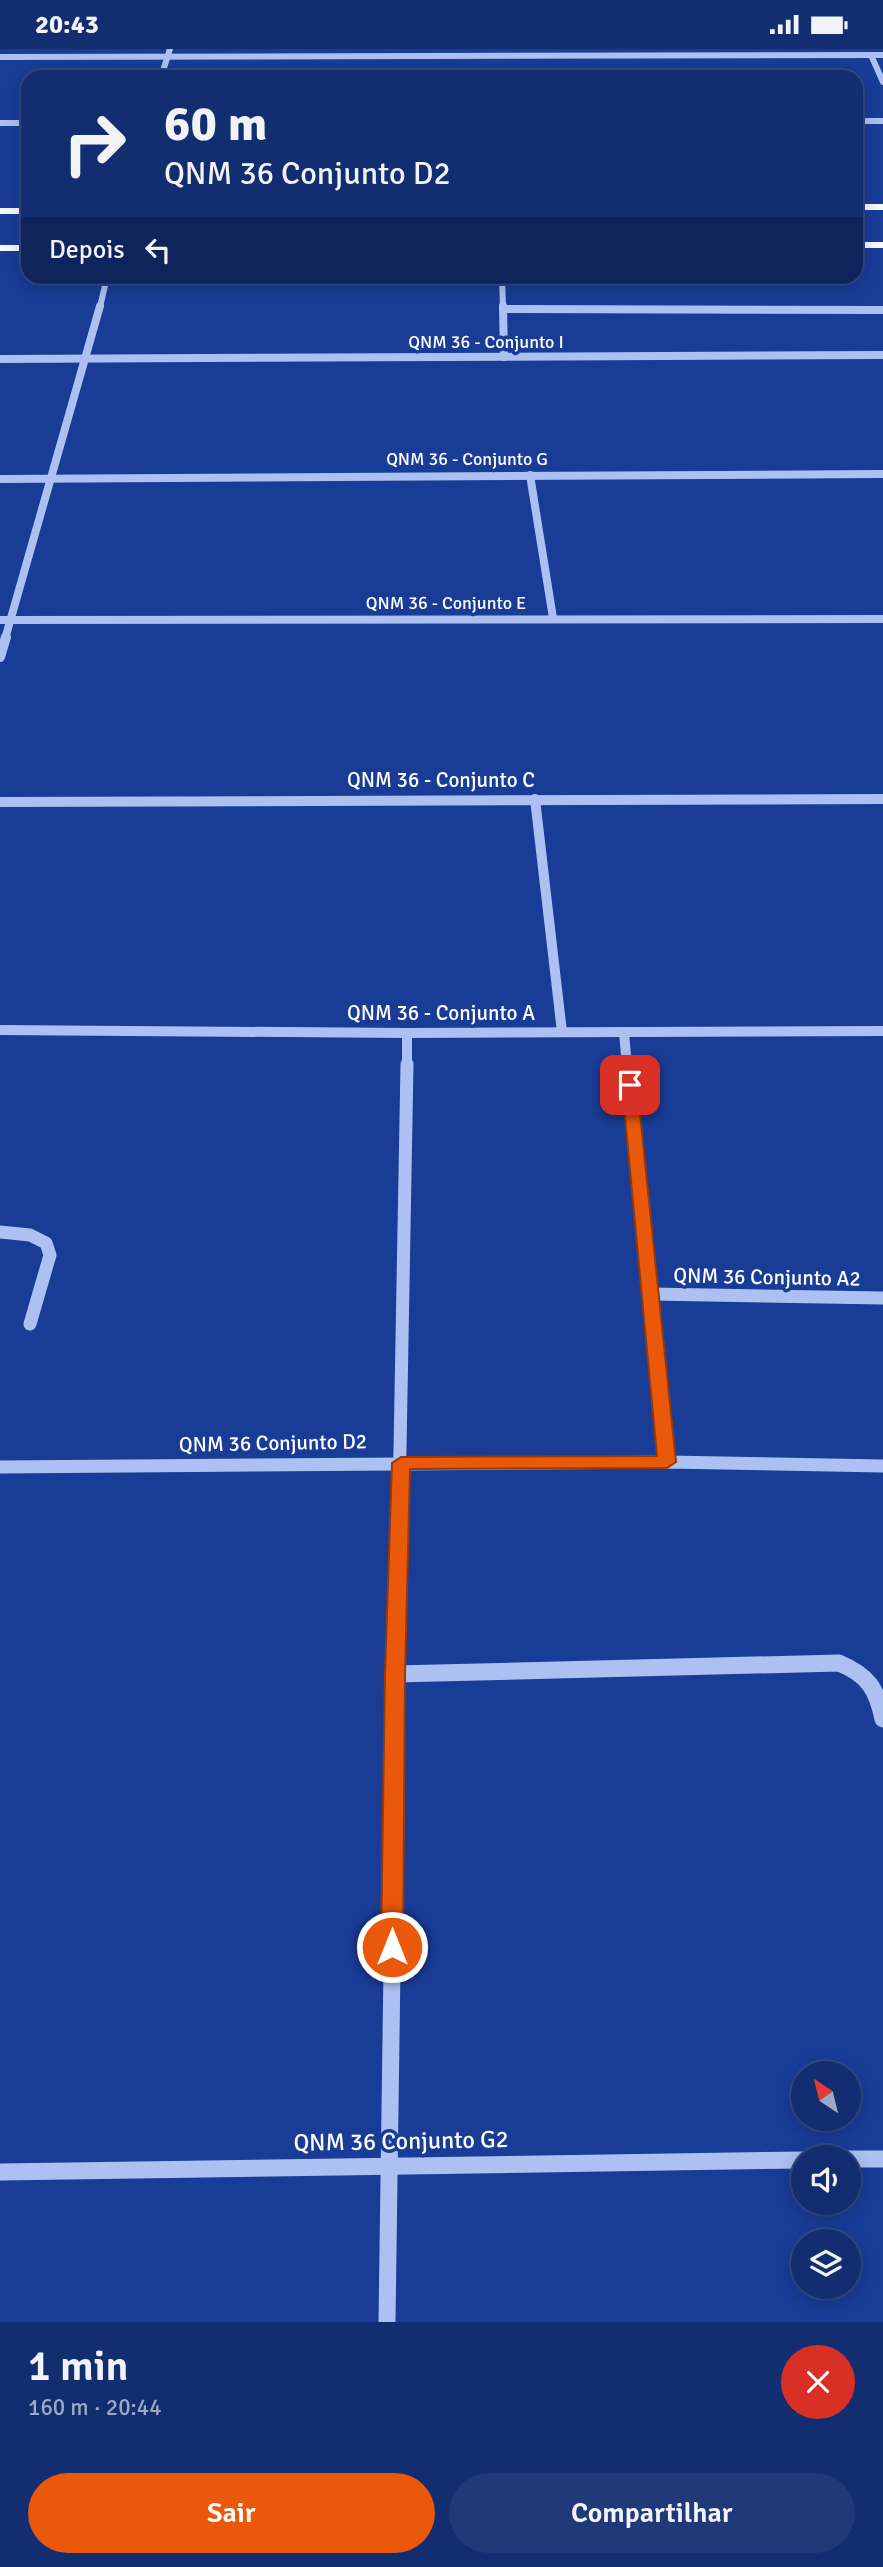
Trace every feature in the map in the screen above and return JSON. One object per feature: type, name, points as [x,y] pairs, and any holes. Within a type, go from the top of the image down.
[{"type":"main road","points":[[863,207],[883,207]]},
{"type":"main road","points":[[0,211],[21,211]]},
{"type":"main road","points":[[863,245],[883,245]]},
{"type":"main road","points":[[0,248],[21,248]]},
{"type":"street","points":[[163,70],[170,49]]},
{"type":"street","points":[[0,57],[492,53],[883,55]]},
{"type":"street","points":[[871,55],[883,82]]},
{"type":"street","points":[[863,121],[883,121]]},
{"type":"street","points":[[0,123],[21,123]]},
{"type":"street","points":[[0,657],[5,620],[89,360],[105,284]]},
{"type":"street","points":[[502,284],[504,357]]},
{"type":"street","points":[[503,309],[883,310]]},
{"type":"street","name":"QNM 36 - Conjunto I","points":[[89,360],[883,355]]},
{"type":"street","points":[[0,359],[89,360]]},
{"type":"street","name":"QNM 36 - Conjunto G","points":[[0,479],[883,474]]},
{"type":"street","points":[[530,475],[553,618]]},
{"type":"street","name":"QNM 36 - Conjunto E","points":[[5,620],[883,619]]},
{"type":"street","points":[[535,799],[562,1032]]},
{"type":"street","name":"QNM 36 - Conjunto C","points":[[0,802],[883,799]]},
{"type":"street","name":"QNM 36 - Conjunto A","points":[[0,1030],[407,1034],[883,1031]]},
{"type":"street","name":"QNM 36 Conjunto A2","points":[[624,1033],[667,1462]]},
{"type":"street","points":[[387,2322],[407,1034]]},
{"type":"street","points":[[0,1232],[30,1235],[46,1243],[50,1255],[30,1324]]},
{"type":"street","name":"QNM 36 Conjunto A2","points":[[651,1294],[883,1298]]},
{"type":"street","name":"QNM 36 Conjunto D2","points":[[0,1467],[667,1462],[883,1466]]},
{"type":"street","points":[[395,1674],[839,1663],[861,1671],[870,1679],[879,1695],[883,1719]]},
{"type":"street","points":[[861,2159],[883,2159]]},
{"type":"street","name":"QNM 36 Conjunto G2","points":[[0,2172],[791,2160]]},
{"type":"route","points":[[392,1947],[401,1463],[667,1462],[630,1085]]}]
